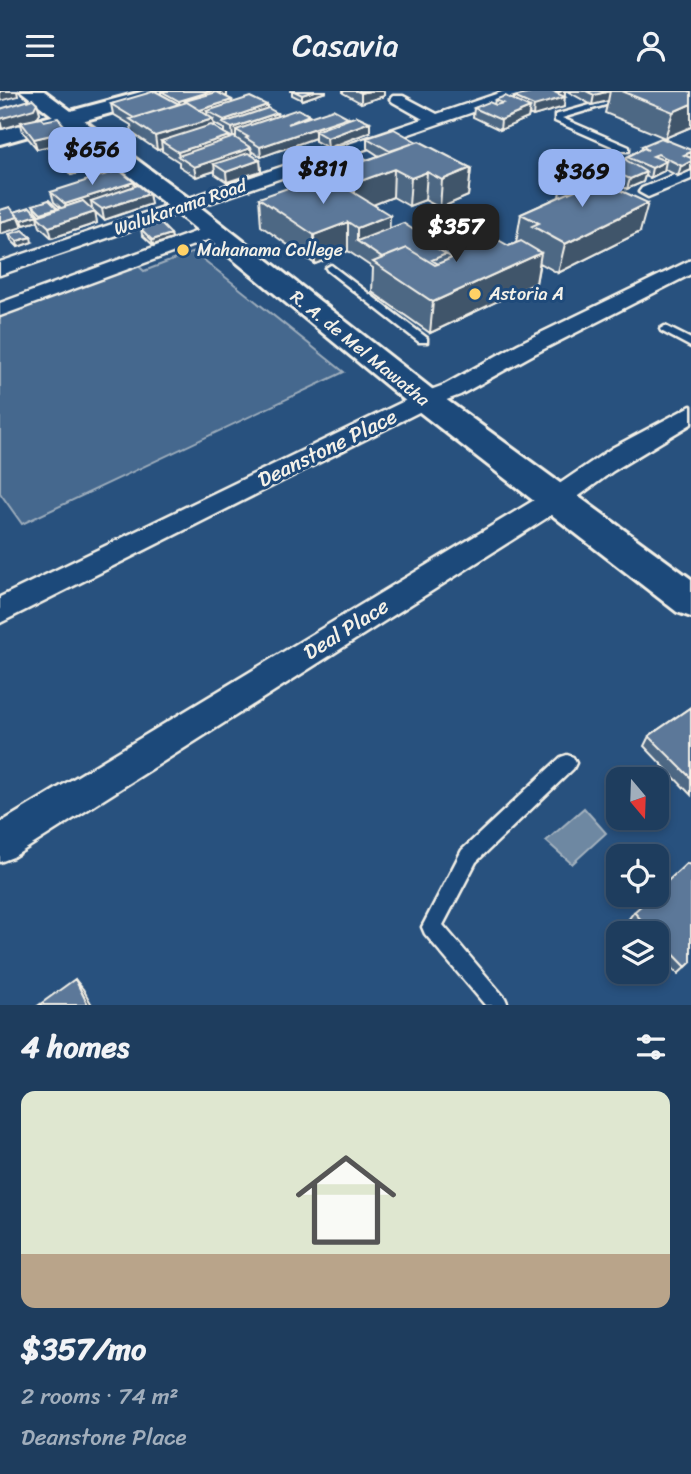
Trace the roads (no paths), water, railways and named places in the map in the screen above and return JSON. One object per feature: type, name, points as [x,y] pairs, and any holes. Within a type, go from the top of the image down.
[{"type":"main road","name":"R. A. de Mel Mawatha","points":[[31,91],[182,205],[425,400],[691,601]]},
{"type":"main road","points":[[0,137],[168,91]]},
{"type":"street","name":"Walukarama Road","points":[[0,269],[520,91]]},
{"type":"street","points":[[398,100],[436,120]]},
{"type":"street","points":[[649,192],[691,173]]},
{"type":"street","points":[[0,310],[214,232]]},
{"type":"street","name":"Deanstone Place","points":[[0,611],[425,400],[452,390],[526,349],[691,267]]},
{"type":"street","name":"Deal Place","points":[[0,844],[555,500],[577,482],[691,414]]},
{"type":"lane","points":[[626,149],[559,121],[558,117],[641,95]]},
{"type":"lane","points":[[331,268],[424,340]]},
{"type":"lane","points":[[665,329],[691,344]]},
{"type":"lane","points":[[498,1005],[432,927],[469,856],[567,763]]},
{"type":"place","name":"Mahanama College","points":[[183,250]]},
{"type":"place","name":"Astoria A","points":[[475,294]]}]
